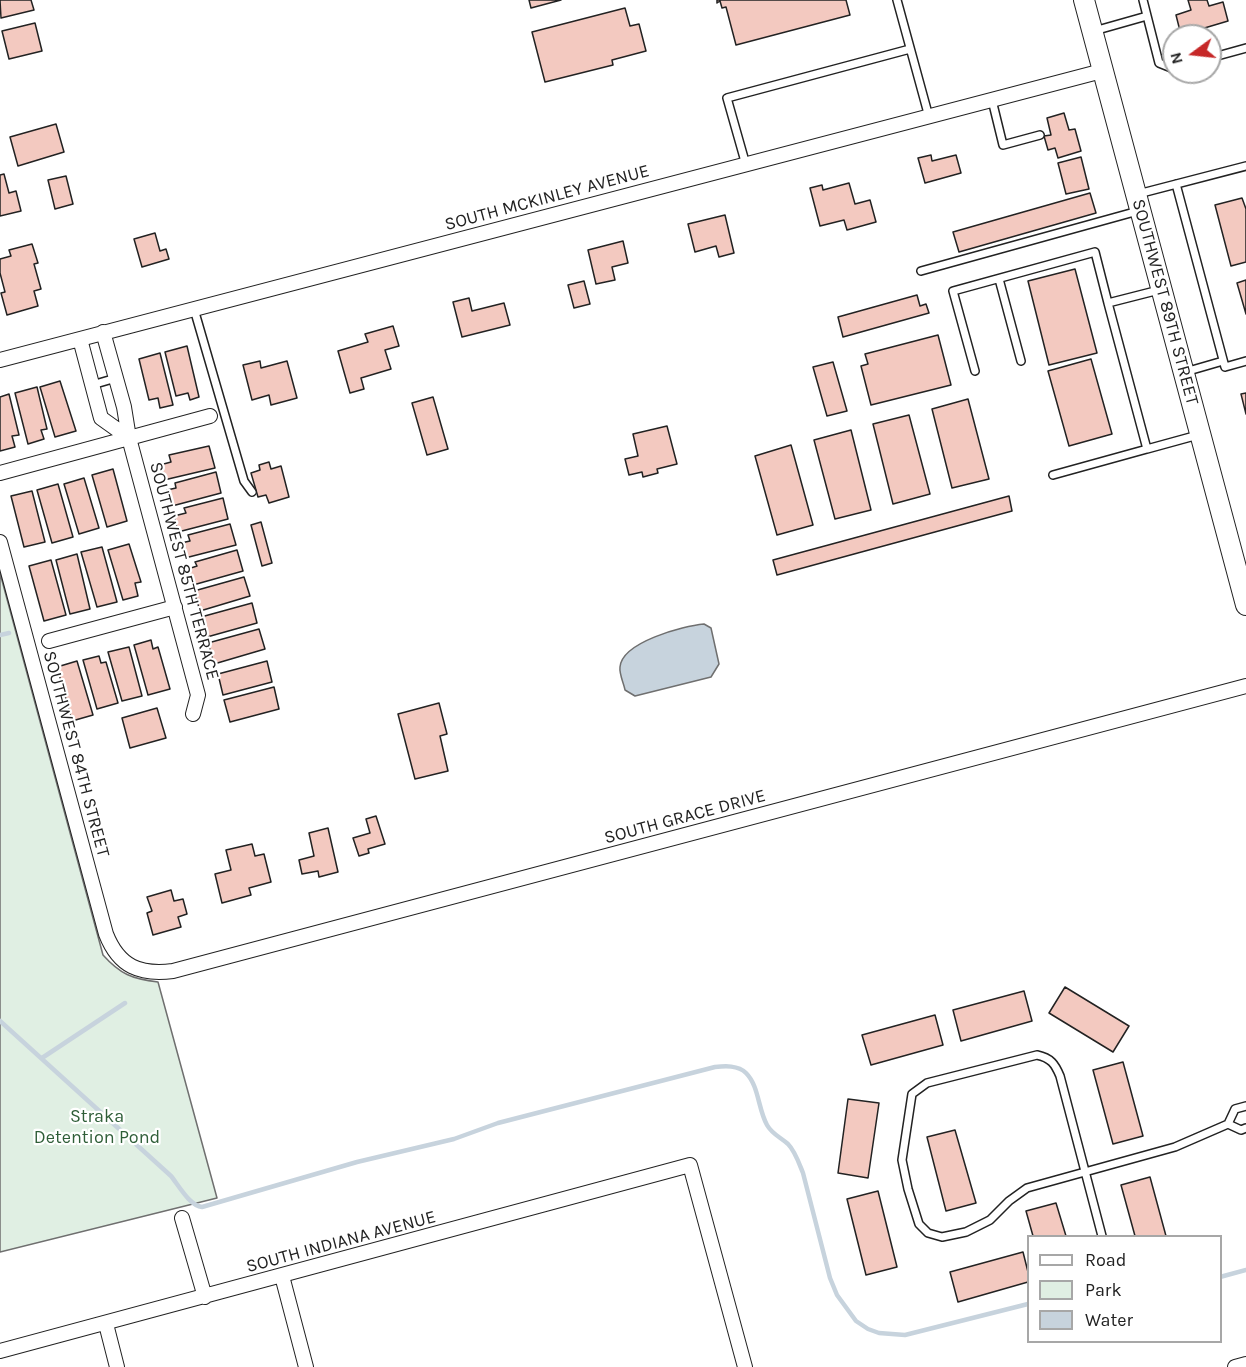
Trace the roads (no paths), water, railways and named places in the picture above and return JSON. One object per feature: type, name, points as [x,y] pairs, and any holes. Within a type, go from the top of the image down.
[{"type":"main road","name":"SOUTHWEST 89TH STREET","points":[[1083,0],[1246,605]]},
{"type":"street","name":"SOUTH MCKINLEY AVENUE","points":[[0,360],[1102,70]]},
{"type":"street","name":"SOUTHWEST 85TH TERRACE","points":[[103,332],[198,695],[193,714]]},
{"type":"street","points":[[80,339],[101,417],[129,438]]},
{"type":"street","points":[[0,473],[210,416]]},
{"type":"street","name":"SOUTHWEST 84TH STREET","points":[[0,542],[106,934],[116,954],[132,966]]},
{"type":"street","points":[[49,641],[175,608]]},
{"type":"street","name":"SOUTH GRACE DRIVE","points":[[132,966],[154,972],[173,971],[1246,686]]},
{"type":"street","name":"SOUTH INDIANA AVENUE","points":[[0,1351],[690,1165],[745,1367]]},
{"type":"street","points":[[182,1218],[205,1297]]},
{"type":"street","points":[[282,1276],[306,1367]]},
{"type":"street","points":[[106,1324],[117,1367]]},
{"type":"street","points":[[1235,1367],[1246,1364]]},
{"type":"lane","points":[[897,0],[928,117]]},
{"type":"lane","points":[[1143,0],[1159,63],[1162,64]]},
{"type":"lane","points":[[1092,31],[1147,16]]},
{"type":"lane","points":[[1222,55],[1246,48]]},
{"type":"lane","points":[[746,165],[728,98],[910,50]]},
{"type":"lane","points":[[992,100],[1003,145],[1040,135]]},
{"type":"lane","points":[[921,271],[1138,203],[1176,184],[1246,166]]},
{"type":"lane","points":[[1176,184],[1225,367],[1246,361]]},
{"type":"lane","points":[[975,370],[953,291],[1095,252],[1147,449]]},
{"type":"lane","points":[[999,279],[1021,361]]},
{"type":"lane","points":[[1108,303],[1161,289]]},
{"type":"lane","points":[[194,309],[244,481],[252,492]]},
{"type":"lane","points":[[1184,372],[1223,361]]},
{"type":"lane","points":[[92,385],[116,378]]},
{"type":"lane","points":[[1053,475],[1200,435]]},
{"type":"lane","points":[[1102,1235],[1085,1172],[1060,1076],[1055,1064],[1037,1055],[927,1083],[912,1094],[903,1161],[908,1189],[919,1224],[928,1233],[942,1237],[966,1232],[990,1220],[1027,1188],[1085,1172],[1174,1147],[1228,1124],[1235,1109],[1246,1106]]},
{"type":"lane","points":[[1228,1124],[1241,1130],[1246,1128]]},
{"type":"water","points":[[704,624],[711,628],[719,664],[711,677],[635,696],[625,690],[620,667],[623,658],[631,650],[669,632]]},
{"type":"waterway","points":[[0,635],[9,633]]},
{"type":"waterway","points":[[42,1058],[125,1003]]},
{"type":"waterway","points":[[0,1021],[171,1176],[193,1203],[202,1207],[357,1162],[454,1139],[498,1123],[715,1067],[735,1067],[743,1070],[754,1084],[764,1119],[769,1128],[788,1144],[797,1157],[830,1278],[837,1295],[856,1321],[879,1333],[905,1335],[1027,1304]]},
{"type":"waterway","points":[[1222,1276],[1246,1270]]},
{"type":"park label","name":"Straka Detention Pond","points":[[97,1127]]}]
